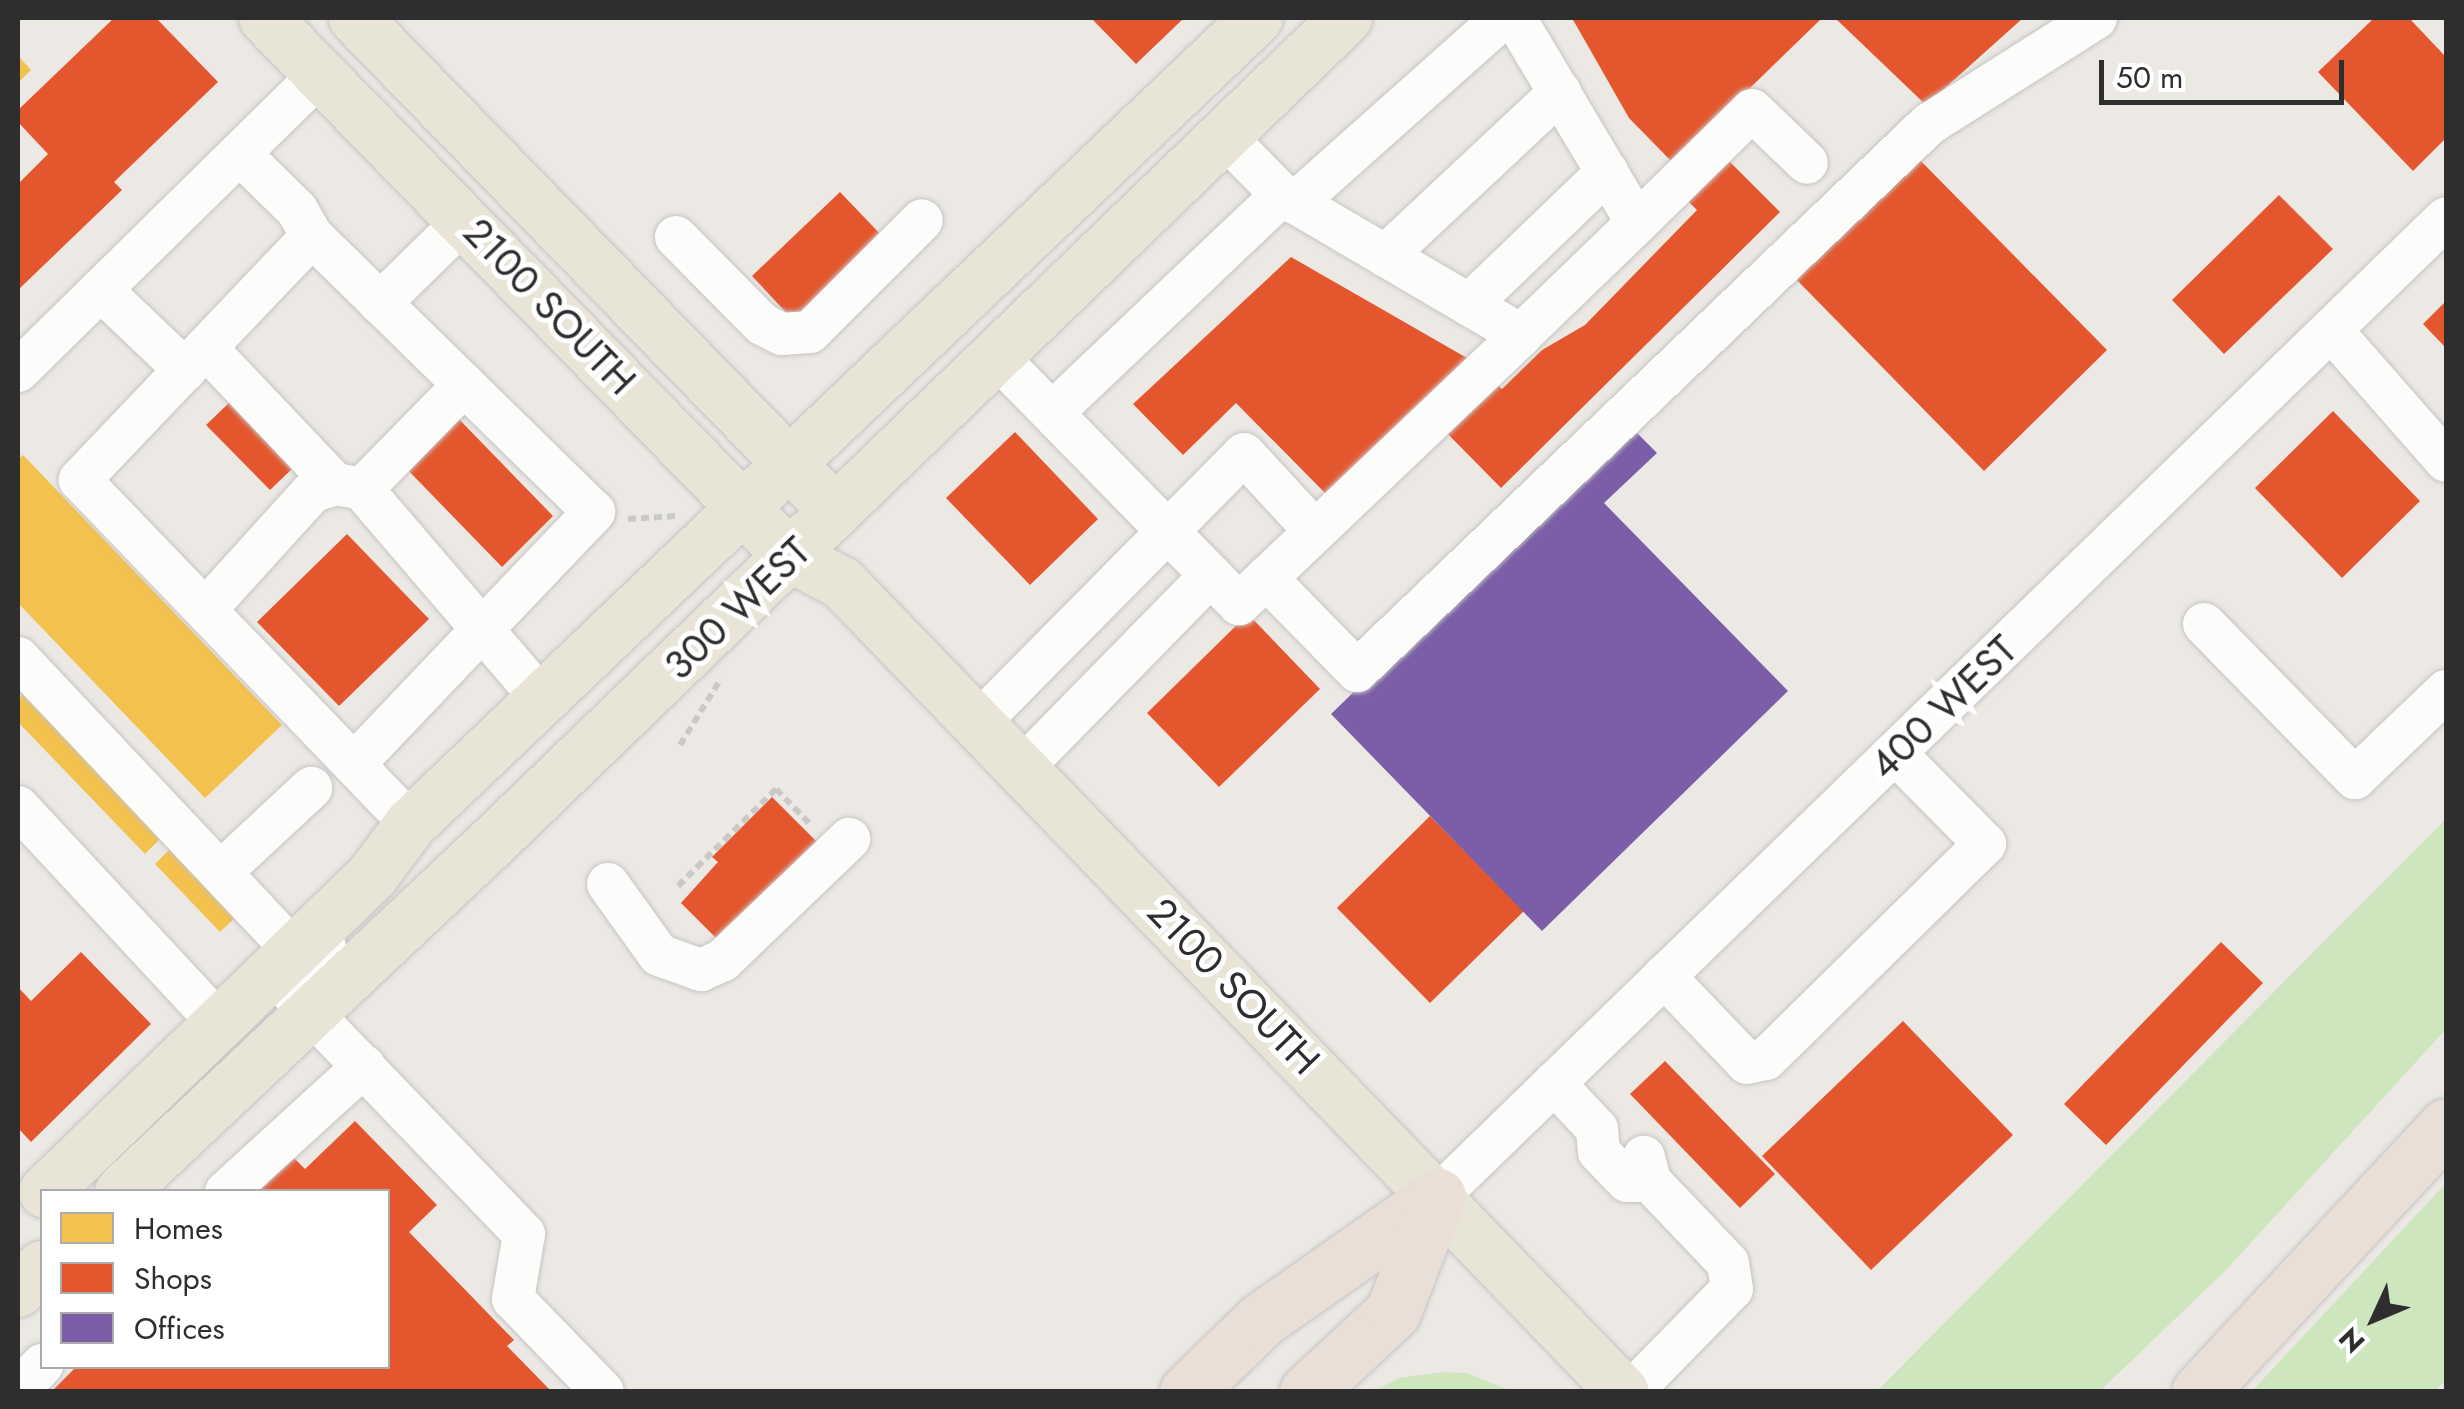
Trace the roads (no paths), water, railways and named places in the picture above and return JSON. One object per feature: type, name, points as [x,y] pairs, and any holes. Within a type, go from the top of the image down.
[{"type":"highway","points":[[2199,1392],[2446,1126]]},
{"type":"highway","points":[[1187,1392],[1261,1320],[1438,1196]]},
{"type":"highway","points":[[1307,1392],[1393,1312],[1438,1196]]},
{"type":"highway","points":[[2182,1392],[2242,1348]]},
{"type":"main road","name":"2100 SOUTH","points":[[265,18],[323,71],[790,556],[842,583],[1627,1392]]},
{"type":"main road","name":"300 WEST","points":[[48,1189],[373,875],[411,824],[541,698],[1257,18]]},
{"type":"main road","name":"300 WEST","points":[[124,1189],[998,358],[1346,18]]},
{"type":"main road","name":"2100 SOUTH","points":[[370,24],[836,512]]},
{"type":"main road","points":[[836,512],[842,583]]},
{"type":"main road","name":"300 WEST","points":[[18,1218],[40,1197]]},
{"type":"main road","points":[[18,1291],[40,1269]]},
{"type":"street","points":[[1052,413],[1288,199],[1503,18]]},
{"type":"street","points":[[1516,18],[1637,223]]},
{"type":"street","points":[[1266,578],[1357,671],[1928,124],[2096,18]]},
{"type":"street","points":[[18,372],[323,71]]},
{"type":"street","points":[[1385,256],[1560,92]]},
{"type":"street","points":[[998,358],[1239,604],[1752,110],[1808,164]]},
{"type":"street","points":[[1224,136],[1288,199],[1521,335]]},
{"type":"street","points":[[240,154],[297,210],[312,236],[594,512],[355,763]]},
{"type":"street","points":[[1469,305],[1607,172]]},
{"type":"street","name":"400 WEST","points":[[1438,1196],[2446,218]]},
{"type":"street","points":[[380,303],[466,219]]},
{"type":"street","points":[[676,237],[762,324],[782,334],[810,332],[922,220]]},
{"type":"street","points":[[312,236],[80,480],[411,824]]},
{"type":"street","points":[[101,290],[195,359],[349,486],[541,698]]},
{"type":"street","points":[[2331,330],[2446,461]]},
{"type":"street","points":[[206,609],[312,492],[349,486],[464,385]]},
{"type":"street","points":[[978,723],[1244,454],[1315,531]]},
{"type":"street","points":[[1022,768],[1211,576]]},
{"type":"street","points":[[2204,624],[2356,778],[2446,690]]},
{"type":"street","points":[[1070,631],[1113,675]]},
{"type":"street","points":[[18,658],[294,950]]},
{"type":"street","points":[[1664,976],[1747,1063],[1766,1059],[1985,844],[1895,753]]},
{"type":"street","points":[[222,871],[310,788]]},
{"type":"street","points":[[18,807],[219,1023]]},
{"type":"street","points":[[608,884],[651,948],[678,965],[701,970],[723,960],[843,845]]},
{"type":"street","points":[[373,875],[354,918],[290,982],[310,1011],[524,1234],[513,1299],[603,1392]]},
{"type":"street","points":[[229,1189],[364,1066]]},
{"type":"street","points":[[1554,1084],[1630,1151],[1728,1263],[1732,1289],[1627,1392]]},
{"type":"street","points":[[18,1390],[40,1367]]}]
